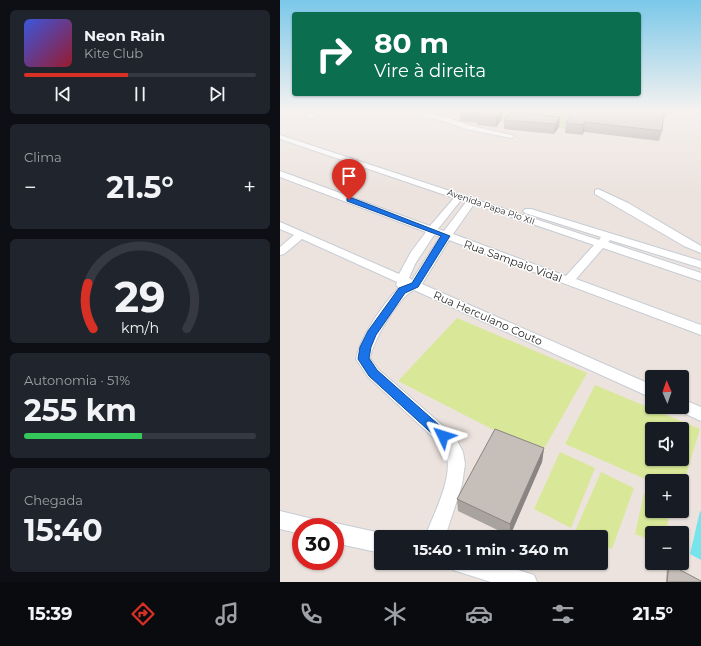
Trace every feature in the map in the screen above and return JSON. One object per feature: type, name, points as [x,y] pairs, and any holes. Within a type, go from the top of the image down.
[{"type":"street","name":"Avenida Papa Pio XII","points":[[281,137],[293,139],[363,161],[604,240],[701,276]]},
{"type":"street","name":"Avenida Papa Pio XII","points":[[363,161],[472,200],[604,240],[701,265]]},
{"type":"street","name":"Rua Sampaio Vidal","points":[[280,174],[701,330]]},
{"type":"street","points":[[598,192],[619,201],[662,230],[701,250]]},
{"type":"street","points":[[406,285],[415,255],[460,196]]},
{"type":"street","points":[[437,530],[454,476],[455,455],[451,446],[443,436],[373,373],[363,359],[365,347],[372,334],[406,285],[446,236],[472,200]]},
{"type":"street","name":"Rua Herculano Couto","points":[[280,225],[302,234],[406,285],[645,389]]},
{"type":"street","points":[[280,252],[302,234]]},
{"type":"street","points":[[568,281],[604,240]]},
{"type":"street","points":[[689,408],[701,414]]},
{"type":"street","points":[[280,520],[292,523]]},
{"type":"street","points":[[344,535],[374,541]]},
{"type":"street","points":[[485,570],[527,582]]},
{"type":"green space","points":[[457,318],[587,373],[541,454],[398,381]]},
{"type":"green space","points":[[595,385],[645,406],[645,414],[664,414],[683,422],[645,422],[645,466],[689,466],[686,474],[645,474],[645,479],[565,444]]},
{"type":"green space","points":[[689,424],[700,429],[689,465]]},
{"type":"green space","points":[[560,452],[595,468],[571,528],[534,509]]},
{"type":"green space","points":[[601,472],[634,488],[612,549],[608,547],[608,530],[576,529]]},
{"type":"green space","points":[[644,493],[645,518],[669,518],[667,526],[645,526],[645,538],[635,534]]},
{"type":"water","points":[[700,511],[701,512],[701,560],[690,554]]},
{"type":"building","points":[[495,429],[544,448],[510,524],[457,499]]},
{"type":"building","points":[[668,570],[680,570],[701,581],[701,582],[667,582]]},
{"type":"route","points":[[349,200],[446,236],[415,285],[402,290],[372,334],[365,347],[363,359],[373,373],[443,436]]}]
